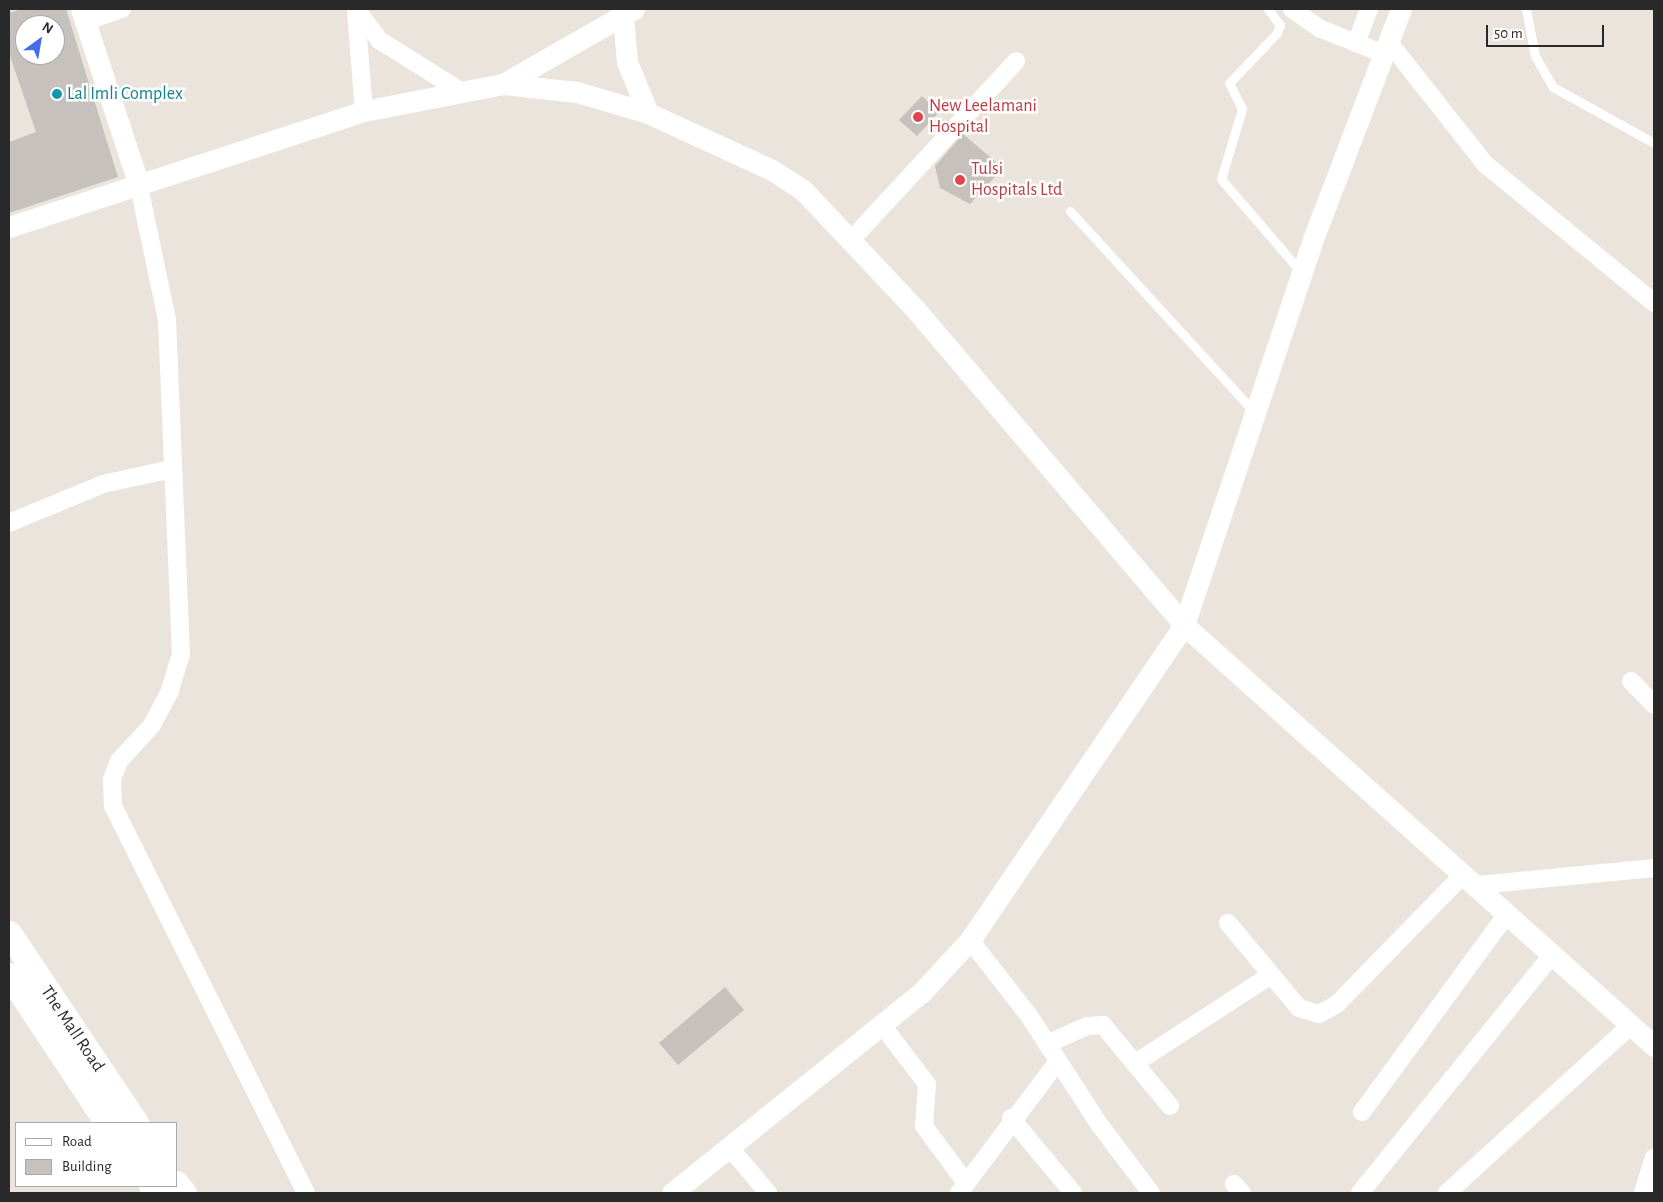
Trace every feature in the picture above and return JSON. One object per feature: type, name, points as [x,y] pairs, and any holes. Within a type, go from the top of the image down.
[{"type":"main road","name":"The Mall Road","points":[[9,933],[135,1122]]},
{"type":"main road","name":"The Mall Road","points":[[9,975],[106,1122]]},
{"type":"street","points":[[122,9],[82,15],[138,182],[165,306],[179,668],[152,725],[119,761],[112,779],[114,806],[306,1193]]},
{"type":"street","points":[[356,9],[379,40],[459,90]]},
{"type":"street","points":[[356,9],[364,111]]},
{"type":"street","points":[[1292,9],[1320,29],[1356,43],[1386,47],[1485,164],[1654,303]]},
{"type":"street","points":[[1356,43],[1369,9]]},
{"type":"street","points":[[672,1193],[921,993],[970,940],[1184,625],[1302,273],[1400,9]]},
{"type":"street","points":[[503,84],[629,13]]},
{"type":"street","points":[[629,13],[627,62],[648,113]]},
{"type":"street","points":[[852,239],[1016,61]]},
{"type":"street","points":[[9,227],[138,182],[364,111],[459,90],[503,84],[577,92],[648,113],[772,170],[803,190],[852,239],[1184,625],[1471,879],[1551,956],[1654,1046]]},
{"type":"street","points":[[9,523],[103,484],[172,469]]},
{"type":"street","points":[[1631,682],[1654,705]]},
{"type":"street","points":[[1228,923],[1299,1008],[1310,1014],[1328,1010],[1471,879],[1654,868]]},
{"type":"street","points":[[1362,1112],[1507,914]]},
{"type":"street","points":[[970,940],[1047,1044],[1151,1193]]},
{"type":"street","points":[[1360,1193],[1551,956]]},
{"type":"street","points":[[1136,1062],[1271,975]]},
{"type":"street","points":[[1047,1044],[1096,1023],[1114,1032],[1170,1106]]},
{"type":"street","points":[[882,1025],[927,1084],[924,1126],[962,1188],[1011,1118],[1058,1061]]},
{"type":"street","points":[[1447,1193],[1631,1025]]},
{"type":"street","points":[[1011,1118],[1073,1193]]},
{"type":"street","points":[[730,1148],[768,1193]]},
{"type":"street","points":[[1629,1193],[1644,1188],[1654,1158]]},
{"type":"lane","points":[[1268,9],[1280,25],[1276,33],[1229,83],[1242,109],[1221,180],[1302,273]]},
{"type":"lane","points":[[1526,9],[1535,56],[1554,87],[1654,143]]},
{"type":"lane","points":[[1070,212],[1255,413]]},
{"type":"building","name":"Lal Imli Complex","points":[[22,9],[66,9],[118,177],[9,213],[9,142],[36,132],[9,53],[9,13]]},
{"type":"building","points":[[922,96],[939,112],[917,136],[899,120]]},
{"type":"building","points":[[963,134],[1003,168],[970,204],[940,188],[935,166]]},
{"type":"building","points":[[725,987],[744,1010],[678,1065],[659,1043]]},
{"type":"place","name":"Lal Imli Complex","points":[[57,94]]},
{"type":"place","name":"New Leelamani Hospital","points":[[918,117]]},
{"type":"place","name":"Tulsi Hospitals Ltd","points":[[960,180]]}]
